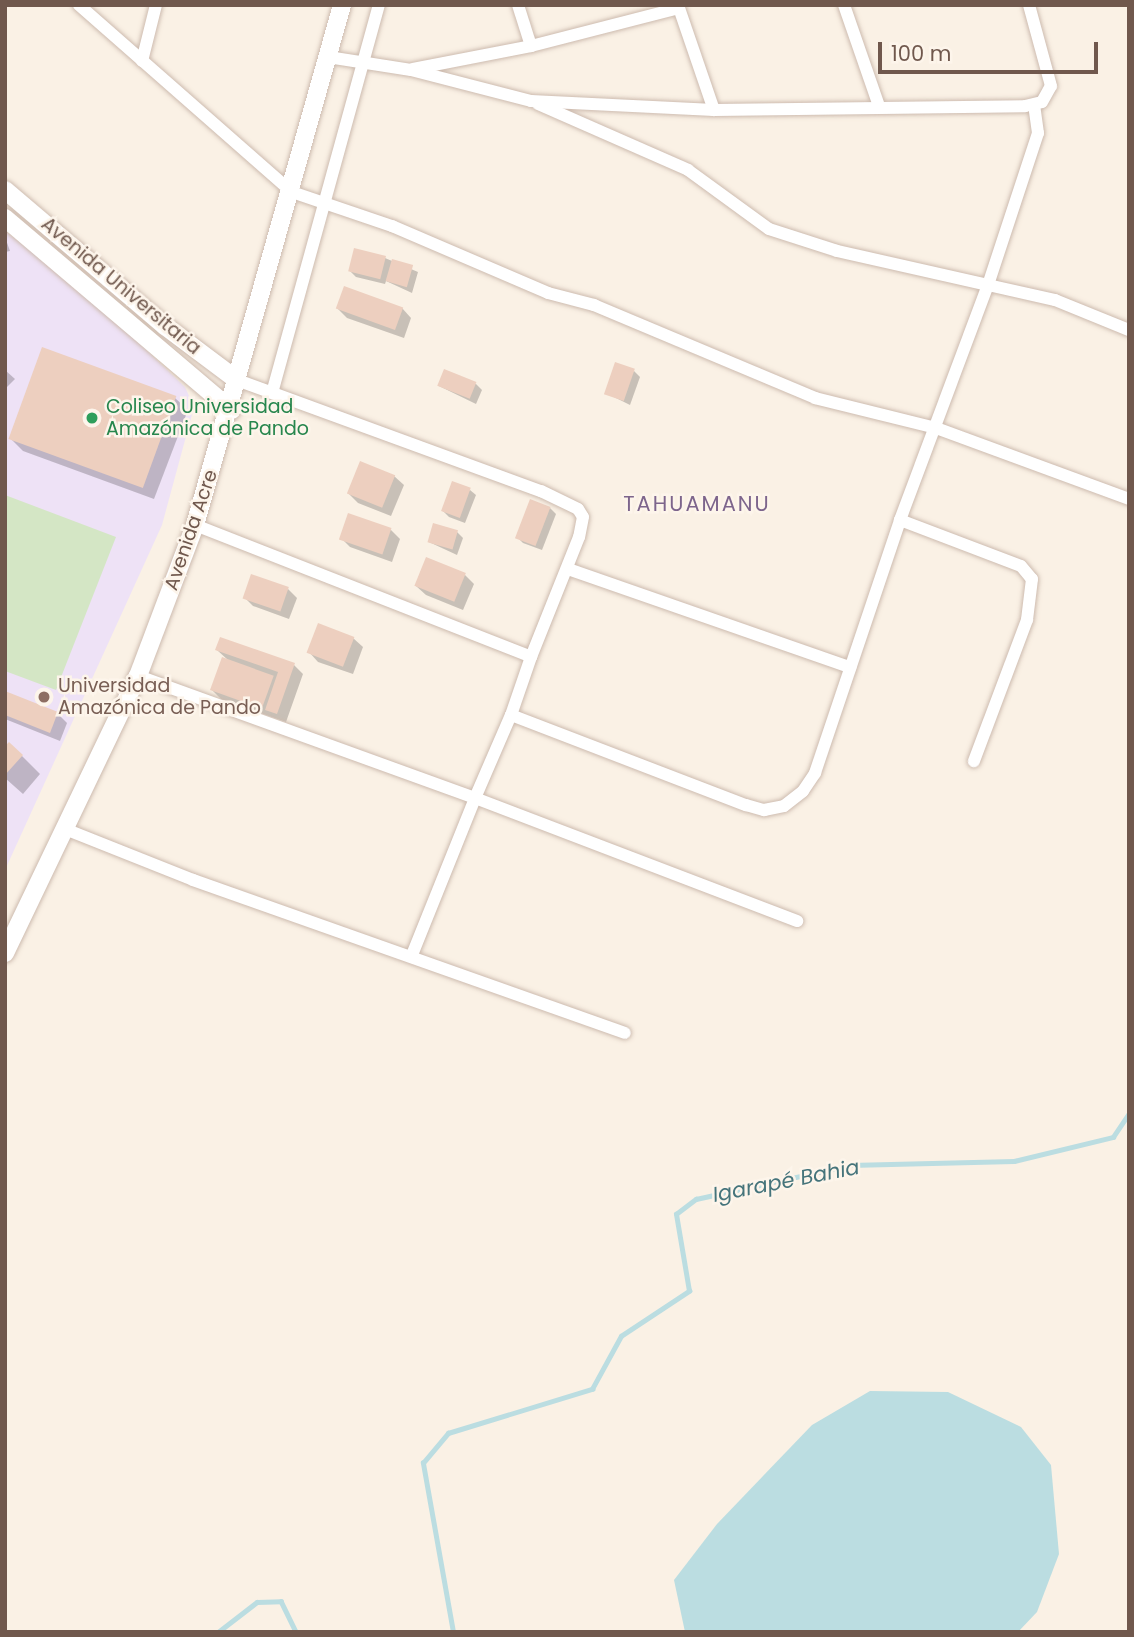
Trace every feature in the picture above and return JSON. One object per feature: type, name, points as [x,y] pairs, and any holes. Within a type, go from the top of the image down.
[{"type":"main road","name":"Avenida Acre","points":[[5,953],[138,676],[195,525],[292,192],[342,5]]},
{"type":"main road","name":"Avenida Universitaria","points":[[5,190],[165,326],[237,380]]},
{"type":"main road","name":"Avenida Universitaria","points":[[5,218],[230,410]]},
{"type":"main road","points":[[32,242],[45,223]]},
{"type":"street","points":[[79,5],[292,192],[548,293],[594,305],[815,398],[936,428],[1129,499]]},
{"type":"street","points":[[142,61],[156,5]]},
{"type":"street","points":[[272,393],[379,5]]},
{"type":"street","points":[[518,5],[531,46]]},
{"type":"street","points":[[845,5],[879,106]]},
{"type":"street","points":[[531,101],[714,110],[1034,104],[1049,95],[1051,86],[1030,5]]},
{"type":"street","points":[[411,70],[531,46],[679,6],[714,110]]},
{"type":"street","points":[[328,57],[411,70],[531,101],[688,170],[769,229],[837,251],[1055,300],[1129,330]]},
{"type":"street","points":[[511,715],[726,798],[774,809],[794,801],[815,773],[900,520],[988,285],[1038,133],[1034,104]]},
{"type":"street","points":[[237,380],[569,503],[583,517],[568,569],[412,955]]},
{"type":"street","points":[[900,520],[1021,566],[1032,579],[1027,620],[974,761]]},
{"type":"street","points":[[195,525],[531,657]]},
{"type":"street","points":[[568,569],[850,667]]},
{"type":"street","points":[[138,676],[475,798],[797,921]]},
{"type":"street","points":[[65,829],[192,880],[412,955],[625,1033]]},
{"type":"shaded area","name":"Universidad Amazónica de Pando","points":[[5,231],[96,302],[185,387],[194,407],[162,525],[5,870]]},
{"type":"green space","points":[[5,495],[116,537],[56,690],[5,671]]},
{"type":"water","points":[[870,1391],[948,1392],[1021,1427],[1051,1465],[1059,1554],[1037,1612],[1018,1632],[685,1632],[674,1580],[717,1524],[812,1425]]},
{"type":"building","points":[[354,248],[386,256],[380,279],[348,271]]},
{"type":"building","points":[[392,259],[413,265],[407,287],[386,281]]},
{"type":"building","points":[[344,286],[403,308],[395,330],[336,309]]},
{"type":"building","name":"Coliseo Universidad Amazónica de Pando","points":[[42,347],[176,396],[143,488],[8,439]]},
{"type":"building","points":[[615,362],[635,369],[624,401],[604,394]]},
{"type":"building","points":[[444,369],[476,382],[470,399],[437,386]]},
{"type":"building","points":[[360,461],[395,475],[382,508],[347,493]]},
{"type":"building","points":[[452,481],[471,488],[460,518],[441,511]]},
{"type":"building","points":[[530,499],[551,507],[535,546],[515,538]]},
{"type":"building","points":[[348,513],[391,528],[382,554],[339,539]]},
{"type":"building","points":[[433,523],[458,530],[452,549],[427,542]]},
{"type":"building","points":[[426,557],[466,573],[454,602],[414,586]]},
{"type":"building","points":[[251,574],[289,587],[280,612],[243,599]]},
{"type":"building","points":[[318,623],[354,637],[343,667],[307,653]]},
{"type":"building","points":[[220,637],[295,663],[277,714],[265,710],[278,672],[215,650]]},
{"type":"building","points":[[222,657],[274,676],[262,709],[210,690]]},
{"type":"building","points":[[5,691],[58,712],[50,733],[5,715]]},
{"type":"building","points":[[9,742],[23,755],[5,775],[5,746]]},
{"type":"waterway","name":"Igarapé Bahia","points":[[453,1632],[423,1463],[448,1433],[592,1389],[621,1336],[689,1291],[676,1214],[696,1199],[850,1165],[1014,1161],[1113,1137],[1129,1113]]},
{"type":"waterway","name":"Igarapé Bahia","points":[[218,1632],[257,1602],[281,1601],[296,1632]]},
{"type":"place","name":"Coliseo Universidad Amazónica de Pando","points":[[92,418]]},
{"type":"place","name":"Universidad Amazónica de Pando","points":[[44,697]]},
{"type":"district","name":"TAHUAMANU","points":[[697,504]]}]
